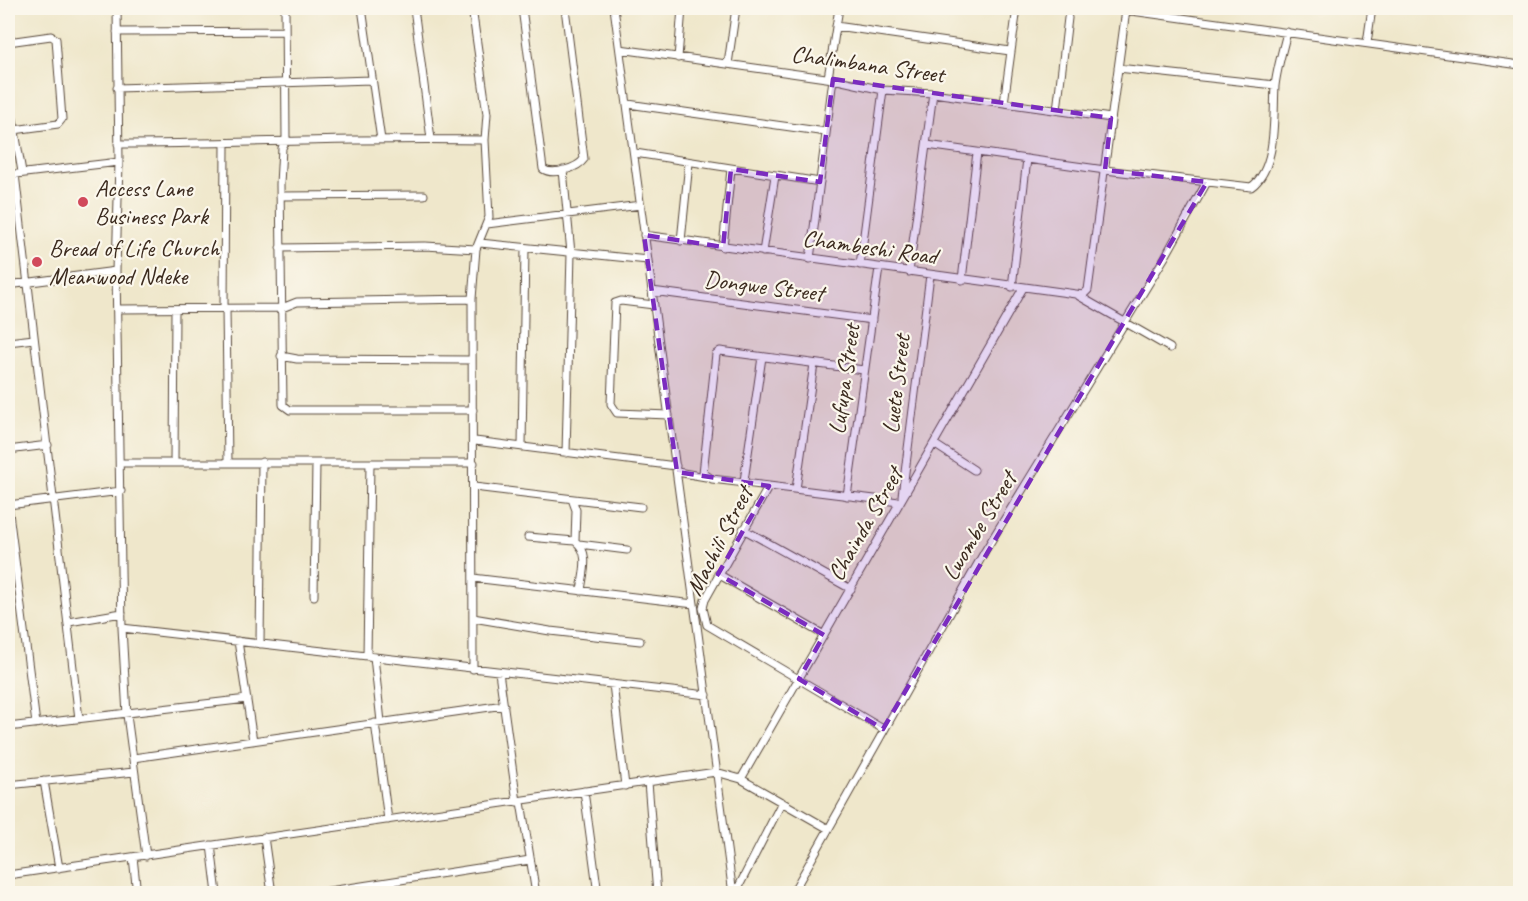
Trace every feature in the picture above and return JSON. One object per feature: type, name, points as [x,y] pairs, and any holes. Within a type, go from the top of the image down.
[{"type":"street","points":[[117,8],[119,162],[116,271],[122,628],[127,715],[146,856]]},
{"type":"street","points":[[285,8],[286,140],[282,148],[280,248],[281,398],[286,410],[473,410]]},
{"type":"street","points":[[362,8],[381,140]]},
{"type":"street","points":[[414,8],[431,139]]},
{"type":"street","points":[[472,8],[487,114],[485,140],[489,217],[478,246],[472,299],[475,441],[473,669]]},
{"type":"street","points":[[522,8],[543,169],[548,172],[563,170],[582,163],[585,159],[565,8]]},
{"type":"street","points":[[614,8],[734,894]]},
{"type":"street","points":[[678,58],[682,8]]},
{"type":"street","points":[[728,64],[736,8]]},
{"type":"street","points":[[810,258],[839,8]]},
{"type":"street","points":[[1004,103],[1017,8]]},
{"type":"street","points":[[1110,8],[1521,65]]},
{"type":"street","points":[[1367,43],[1372,8]]},
{"type":"street","points":[[1079,296],[1088,290],[1126,10]]},
{"type":"street","points":[[1057,110],[1068,18]]},
{"type":"street","points":[[836,26],[1010,51]]},
{"type":"street","points":[[117,32],[285,31]]},
{"type":"street","points":[[927,145],[1247,187],[1256,183],[1271,146],[1275,85],[1287,32]]},
{"type":"street","points":[[8,42],[54,36],[60,96],[61,123],[14,130]]},
{"type":"street","name":"Chalimbana Street","points":[[620,49],[831,79],[883,90],[933,93],[1111,118]]},
{"type":"street","points":[[1118,68],[1275,85]]},
{"type":"street","points":[[117,88],[372,80]]},
{"type":"street","points":[[860,265],[883,90]]},
{"type":"street","points":[[8,91],[14,130],[15,173],[55,498],[79,719]]},
{"type":"street","points":[[909,272],[933,93]]},
{"type":"street","points":[[628,104],[826,132]]},
{"type":"street","points":[[118,144],[225,144],[286,140],[485,140]]},
{"type":"street","points":[[225,144],[228,463]]},
{"type":"street","points":[[962,280],[976,152]]},
{"type":"street","points":[[635,153],[820,182]]},
{"type":"street","points":[[1012,287],[1027,159]]},
{"type":"street","points":[[15,173],[119,162]]},
{"type":"street","points":[[681,241],[689,163]]},
{"type":"street","points":[[723,247],[731,169]]},
{"type":"street","points":[[563,170],[571,253],[566,453]]},
{"type":"street","points":[[763,252],[775,176]]},
{"type":"street","name":"Lwombe Street","points":[[792,894],[827,828],[985,551],[1165,257],[1207,182]]},
{"type":"street","points":[[280,196],[424,195]]},
{"type":"street","points":[[487,224],[641,205]]},
{"type":"street","name":"Chambeshi Road","points":[[644,235],[1079,296],[1170,348]]},
{"type":"street","points":[[280,248],[478,246],[525,248],[648,260]]},
{"type":"street","points":[[522,447],[525,248]]},
{"type":"street","name":"Lufupa Street","points":[[847,496],[879,268]]},
{"type":"street","points":[[8,285],[116,271]]},
{"type":"street","name":"Luete Street","points":[[900,500],[930,275]]},
{"type":"street","name":"Chainda Street","points":[[741,779],[1023,288]]},
{"type":"street","name":"Dongwe Street","points":[[652,291],[872,320]]},
{"type":"street","points":[[118,309],[282,308],[297,302],[472,299]]},
{"type":"street","points":[[654,305],[621,301],[615,303],[611,404],[617,413],[669,415]]},
{"type":"street","points":[[174,462],[175,309]]},
{"type":"street","points":[[8,342],[34,339]]},
{"type":"street","points":[[706,477],[702,467],[716,354],[720,351],[864,370]]},
{"type":"street","points":[[281,356],[297,359],[472,360]]},
{"type":"street","points":[[744,482],[762,357]]},
{"type":"street","points":[[796,489],[814,364]]},
{"type":"street","points":[[475,441],[677,469],[706,477],[769,486],[900,500]]},
{"type":"street","points":[[934,444],[974,470]]},
{"type":"street","points":[[8,450],[48,445]]},
{"type":"street","points":[[260,644],[262,462]]},
{"type":"street","points":[[120,463],[474,464]]},
{"type":"street","points":[[370,463],[370,656],[387,820]]},
{"type":"street","points":[[314,596],[316,464]]},
{"type":"street","name":"Machili Street","points":[[704,611],[718,574],[769,486]]},
{"type":"street","points":[[474,487],[640,507]]},
{"type":"street","points":[[36,724],[8,505],[121,491]]},
{"type":"street","points":[[572,499],[576,510],[577,543],[585,555],[581,591]]},
{"type":"street","points":[[743,529],[851,589]]},
{"type":"street","points":[[528,537],[627,550]]},
{"type":"street","points":[[718,574],[824,635]]},
{"type":"street","points":[[473,578],[694,606],[704,611],[707,625],[719,634],[883,729]]},
{"type":"street","points":[[69,622],[122,613]]},
{"type":"street","points":[[473,618],[550,631],[640,641]]},
{"type":"street","points":[[122,628],[707,695]]},
{"type":"street","points":[[238,641],[253,741]]},
{"type":"street","points":[[499,672],[536,894]]},
{"type":"street","points":[[613,684],[625,786]]},
{"type":"street","points":[[8,727],[127,715],[247,699]]},
{"type":"street","points":[[133,758],[504,705]]},
{"type":"street","points":[[8,785],[134,772]]},
{"type":"street","points":[[8,874],[146,856],[716,772],[741,779],[827,828]]},
{"type":"street","points":[[44,781],[59,868]]},
{"type":"street","points":[[648,783],[657,894]]},
{"type":"street","points":[[584,791],[598,894]]},
{"type":"street","points":[[734,894],[782,802]]},
{"type":"street","points":[[264,837],[272,894]]},
{"type":"street","points":[[211,845],[217,894]]},
{"type":"street","points":[[133,857],[137,894]]},
{"type":"street","points":[[310,894],[530,861]]},
{"type":"highlighted area","points":[[833,79],[1111,118],[1105,170],[1207,182],[883,729],[799,679],[824,635],[718,574],[769,486],[677,472],[644,235],[723,247],[731,169],[820,182]]},
{"type":"place","name":"Access Lane Business Park","points":[[83,202]]},
{"type":"place","name":"Bread of Life Church Meanwood Ndeke","points":[[37,262]]}]
